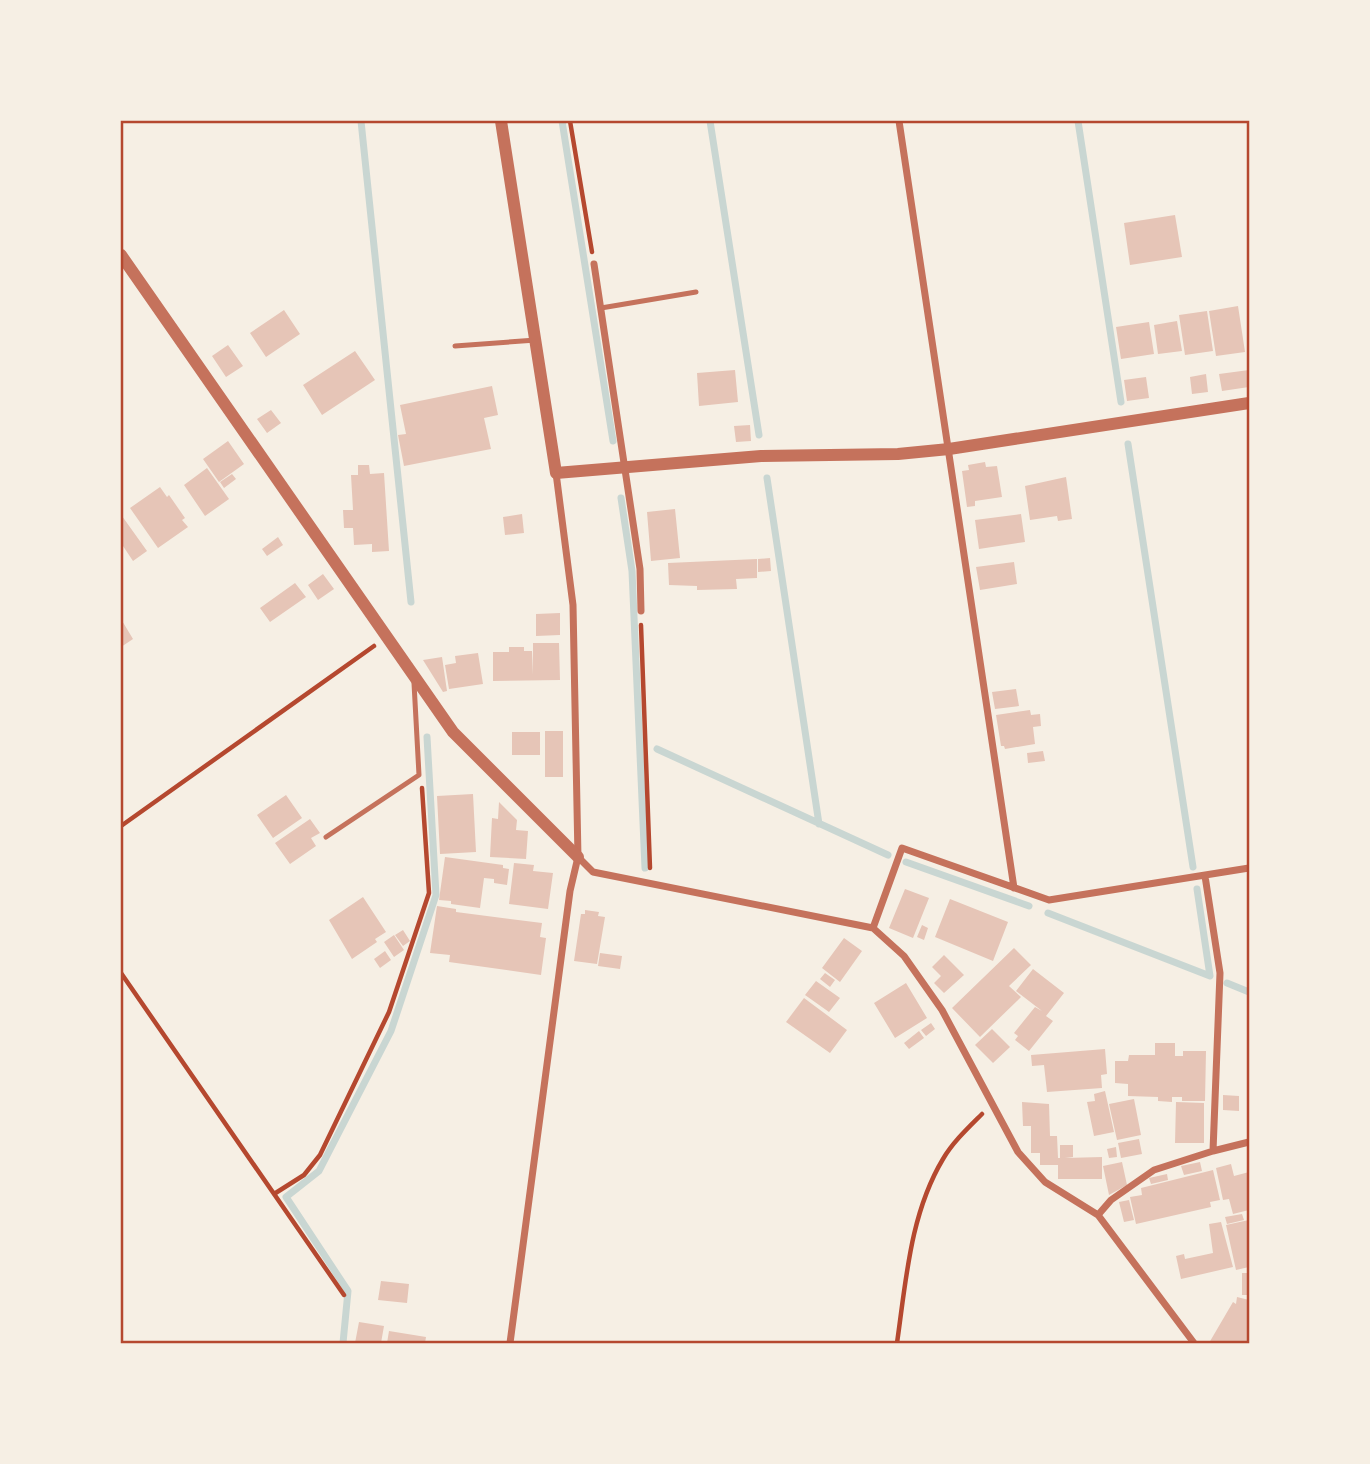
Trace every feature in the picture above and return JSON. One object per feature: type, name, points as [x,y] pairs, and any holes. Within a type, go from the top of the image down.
[{"type":"street","points":[[501,121],[537,340],[573,605],[578,857],[568,905],[510,1343]]},
{"type":"street","points":[[899,121],[1014,888]]},
{"type":"street","points":[[121,255],[453,732],[593,872],[873,928],[904,956],[942,1010],[1018,1152],[1045,1182],[1098,1215],[1194,1343]]},
{"type":"street","points":[[594,264],[640,569],[641,611]]},
{"type":"street","points":[[556,473],[761,456],[898,454],[949,449],[1249,403]]},
{"type":"street","points":[[873,928],[902,848],[1049,900],[1249,869]]},
{"type":"street","points":[[1205,876],[1220,973],[1213,1151]]},
{"type":"street","points":[[1098,1215],[1111,1200],[1154,1170],[1249,1142]]},
{"type":"lane","points":[[601,307],[696,292]]},
{"type":"lane","points":[[455,346],[537,340]]},
{"type":"lane","points":[[326,837],[419,775],[414,676]]},
{"type":"path","points":[[570,121],[594,264]]},
{"type":"path","points":[[641,611],[650,883]]},
{"type":"path","points":[[121,826],[387,638]]},
{"type":"path","points":[[274,1194],[304,1175],[320,1155],[389,1012],[429,893],[428,844],[419,775]]},
{"type":"path","points":[[121,973],[344,1295]]},
{"type":"path","points":[[897,1343],[913,1234],[928,1190],[943,1159],[992,1103]]},
{"type":"building","points":[[1175,215],[1182,257],[1130,265],[1124,223]]},
{"type":"building","points":[[1238,306],[1245,352],[1216,356],[1209,311]]},
{"type":"building","points":[[284,310],[300,334],[266,357],[250,333]]},
{"type":"building","points":[[1207,311],[1213,351],[1185,355],[1179,315]]},
{"type":"building","points":[[1177,321],[1182,351],[1158,354],[1154,325]]},
{"type":"building","points":[[1149,322],[1154,354],[1121,359],[1116,327]]},
{"type":"building","points":[[228,345],[243,366],[226,377],[212,356]]},
{"type":"building","points":[[355,351],[375,380],[322,415],[303,385]]},
{"type":"building","points":[[735,370],[738,402],[699,406],[697,373]]},
{"type":"building","points":[[1249,370],[1249,387],[1222,391],[1219,374]]},
{"type":"building","points":[[1206,374],[1208,392],[1192,394],[1190,377]]},
{"type":"building","points":[[1146,377],[1149,398],[1127,401],[1124,380]]},
{"type":"building","points":[[492,386],[498,415],[484,418],[491,449],[404,466],[398,435],[406,434],[400,405]]},
{"type":"building","points":[[271,410],[281,423],[267,433],[257,419]]},
{"type":"building","points":[[750,425],[751,441],[736,442],[734,426]]},
{"type":"building","points":[[228,441],[244,464],[219,482],[203,459]]},
{"type":"building","points":[[985,462],[986,467],[997,466],[1002,497],[975,501],[975,506],[967,507],[962,471],[969,470],[968,465]]},
{"type":"building","points":[[358,465],[369,465],[370,474],[384,473],[389,551],[372,552],[372,544],[354,545],[353,528],[344,528],[343,510],[353,510],[351,475],[358,475]]},
{"type":"building","points":[[207,468],[229,499],[205,516],[184,485]]},
{"type":"building","points":[[232,474],[236,479],[224,488],[220,482]]},
{"type":"building","points":[[1066,477],[1072,519],[1058,521],[1057,516],[1030,520],[1025,486]]},
{"type":"building","points":[[160,487],[167,497],[169,495],[188,527],[158,548],[130,508]]},
{"type":"building","points":[[675,509],[680,558],[651,561],[647,512]]},
{"type":"building","points":[[522,514],[524,533],[505,535],[503,517]]},
{"type":"building","points":[[1021,514],[1025,542],[979,549],[975,520]]},
{"type":"building","points":[[122,516],[147,551],[133,561],[121,543]]},
{"type":"building","points":[[278,537],[283,545],[267,556],[262,549]]},
{"type":"building","points":[[770,558],[771,571],[758,572],[758,559]]},
{"type":"building","points":[[757,559],[757,578],[736,579],[737,589],[697,590],[697,586],[669,585],[668,563]]},
{"type":"building","points":[[1014,562],[1017,584],[980,590],[976,567]]},
{"type":"building","points":[[323,574],[334,589],[318,600],[308,585]]},
{"type":"building","points":[[295,583],[306,597],[270,622],[260,608]]},
{"type":"building","points":[[560,613],[560,635],[536,636],[536,614]]},
{"type":"building","points":[[121,619],[133,639],[121,647]]},
{"type":"building","points":[[533,643],[559,643],[560,680],[493,681],[493,652],[509,652],[509,647],[524,647],[524,651],[532,651],[533,675]]},
{"type":"building","points":[[478,653],[483,684],[449,689],[445,665],[456,663],[455,656]]},
{"type":"building","points":[[442,657],[447,691],[443,692],[423,660]]},
{"type":"building","points":[[1016,689],[1019,706],[995,709],[992,692]]},
{"type":"building","points":[[1030,710],[1031,715],[1040,714],[1041,726],[1033,727],[1035,744],[1005,749],[1001,746],[996,715]]},
{"type":"building","points":[[545,731],[563,731],[563,777],[545,777]]},
{"type":"building","points":[[512,732],[540,732],[540,755],[512,755]]},
{"type":"building","points":[[1043,751],[1045,761],[1028,763],[1027,753]]},
{"type":"building","points":[[473,794],[476,852],[440,854],[437,796]]},
{"type":"building","points":[[286,795],[302,818],[273,838],[257,815]]},
{"type":"building","points":[[499,802],[517,820],[516,830],[528,831],[526,859],[490,857],[492,818],[498,819]]},
{"type":"building","points":[[310,819],[320,833],[311,838],[316,846],[290,864],[275,843]]},
{"type":"building","points":[[445,857],[503,865],[503,868],[509,869],[507,885],[484,878],[480,908],[439,900]]},
{"type":"building","points":[[514,863],[534,865],[533,871],[553,873],[548,909],[509,904]]},
{"type":"building","points":[[905,889],[929,898],[913,938],[889,928]]},
{"type":"building","points":[[363,897],[386,932],[375,939],[377,942],[352,959],[329,920]]},
{"type":"building","points":[[950,899],[1008,922],[993,961],[935,937]]},
{"type":"building","points":[[437,906],[456,909],[456,912],[542,923],[540,937],[546,938],[541,975],[449,962],[450,955],[430,953]]},
{"type":"building","points":[[585,910],[599,912],[598,916],[605,917],[597,964],[574,961],[581,914],[585,914]]},
{"type":"building","points":[[922,925],[928,928],[924,940],[917,937]]},
{"type":"building","points":[[403,930],[410,941],[403,946],[395,935]]},
{"type":"building","points":[[394,935],[404,950],[394,957],[384,942]]},
{"type":"building","points":[[844,938],[862,951],[840,982],[822,968]]},
{"type":"building","points":[[1014,948],[1031,965],[1009,986],[1021,997],[980,1037],[952,1008]]},
{"type":"building","points":[[385,951],[391,960],[380,968],[374,959]]},
{"type":"building","points":[[600,953],[622,956],[620,969],[598,966]]},
{"type":"building","points":[[944,955],[964,975],[944,993],[934,983],[941,976],[932,967]]},
{"type":"building","points":[[1033,969],[1064,993],[1046,1016],[1053,1021],[1029,1051],[1015,1040],[1018,1036],[1014,1033],[1035,1007],[1042,1011],[1016,991]]},
{"type":"building","points":[[825,973],[835,980],[830,987],[820,979]]},
{"type":"building","points":[[816,981],[840,998],[829,1012],[805,995]]},
{"type":"building","points":[[906,983],[927,1018],[895,1038],[874,1003]]},
{"type":"building","points":[[804,998],[847,1030],[830,1053],[786,1022]]},
{"type":"building","points":[[931,1023],[935,1029],[926,1036],[921,1030]]},
{"type":"building","points":[[992,1029],[1010,1047],[993,1063],[975,1045]]},
{"type":"building","points":[[919,1031],[924,1038],[909,1049],[904,1043]]},
{"type":"building","points":[[1155,1043],[1175,1043],[1175,1056],[1183,1056],[1183,1051],[1206,1051],[1205,1101],[1182,1101],[1182,1097],[1172,1097],[1172,1102],[1158,1101],[1158,1097],[1128,1096],[1128,1084],[1115,1083],[1115,1061],[1128,1061],[1129,1055],[1155,1055]]},
{"type":"building","points":[[1105,1049],[1107,1074],[1101,1075],[1102,1088],[1047,1092],[1044,1065],[1032,1066],[1031,1055]]},
{"type":"building","points":[[1105,1091],[1114,1132],[1094,1136],[1087,1102],[1095,1101],[1094,1094]]},
{"type":"building","points":[[1223,1095],[1239,1096],[1239,1111],[1223,1110]]},
{"type":"building","points":[[1134,1099],[1141,1135],[1117,1140],[1109,1104]]},
{"type":"building","points":[[1022,1102],[1049,1104],[1050,1136],[1057,1136],[1058,1158],[1060,1145],[1073,1145],[1073,1157],[1065,1158],[1102,1157],[1102,1179],[1058,1179],[1058,1165],[1040,1165],[1040,1153],[1031,1153],[1031,1126],[1023,1126]]},
{"type":"building","points":[[1176,1102],[1204,1103],[1204,1143],[1175,1143]]},
{"type":"building","points":[[1139,1139],[1142,1154],[1121,1158],[1118,1143]]},
{"type":"building","points":[[1116,1147],[1117,1157],[1109,1158],[1107,1149]]},
{"type":"building","points":[[1122,1162],[1127,1185],[1109,1195],[1103,1166]]},
{"type":"building","points":[[1200,1162],[1202,1171],[1184,1175],[1181,1166]]},
{"type":"building","points":[[1231,1164],[1234,1176],[1249,1172],[1249,1210],[1233,1214],[1229,1199],[1223,1200],[1216,1168]]},
{"type":"building","points":[[1213,1170],[1220,1200],[1210,1202],[1211,1207],[1136,1224],[1130,1197],[1142,1195],[1141,1188]]},
{"type":"building","points":[[1167,1174],[1168,1180],[1151,1184],[1149,1178]]},
{"type":"building","points":[[1129,1200],[1134,1220],[1124,1222],[1119,1202]]},
{"type":"building","points":[[1242,1214],[1244,1220],[1227,1224],[1225,1217]]},
{"type":"building","points":[[1249,1220],[1249,1267],[1236,1270],[1226,1225]]},
{"type":"building","points":[[1221,1222],[1233,1267],[1181,1279],[1176,1256],[1184,1254],[1185,1259],[1213,1253],[1209,1224]]},
{"type":"building","points":[[1242,1273],[1249,1273],[1249,1295],[1242,1295]]},
{"type":"building","points":[[381,1281],[409,1284],[407,1303],[378,1300]]},
{"type":"building","points":[[1237,1297],[1249,1300],[1249,1343],[1209,1343],[1233,1302],[1236,1304]]},
{"type":"building","points":[[359,1322],[384,1326],[381,1343],[355,1343]]},
{"type":"building","points":[[389,1331],[426,1337],[425,1343],[387,1343]]},
{"type":"waterway","points":[[361,121],[411,602]]},
{"type":"waterway","points":[[562,121],[613,441]]},
{"type":"waterway","points":[[710,121],[759,435]]},
{"type":"waterway","points":[[1078,121],[1121,402]]},
{"type":"waterway","points":[[1128,444],[1193,867]]},
{"type":"waterway","points":[[767,478],[819,824]]},
{"type":"waterway","points":[[621,498],[632,571],[645,868]]},
{"type":"waterway","points":[[343,1343],[348,1291],[286,1197],[319,1171],[391,1031],[436,895],[427,737]]},
{"type":"waterway","points":[[657,749],[888,855]]},
{"type":"waterway","points":[[906,862],[1029,906]]},
{"type":"waterway","points":[[1048,913],[1210,976],[1197,889]]},
{"type":"waterway","points":[[1227,983],[1249,992]]}]
